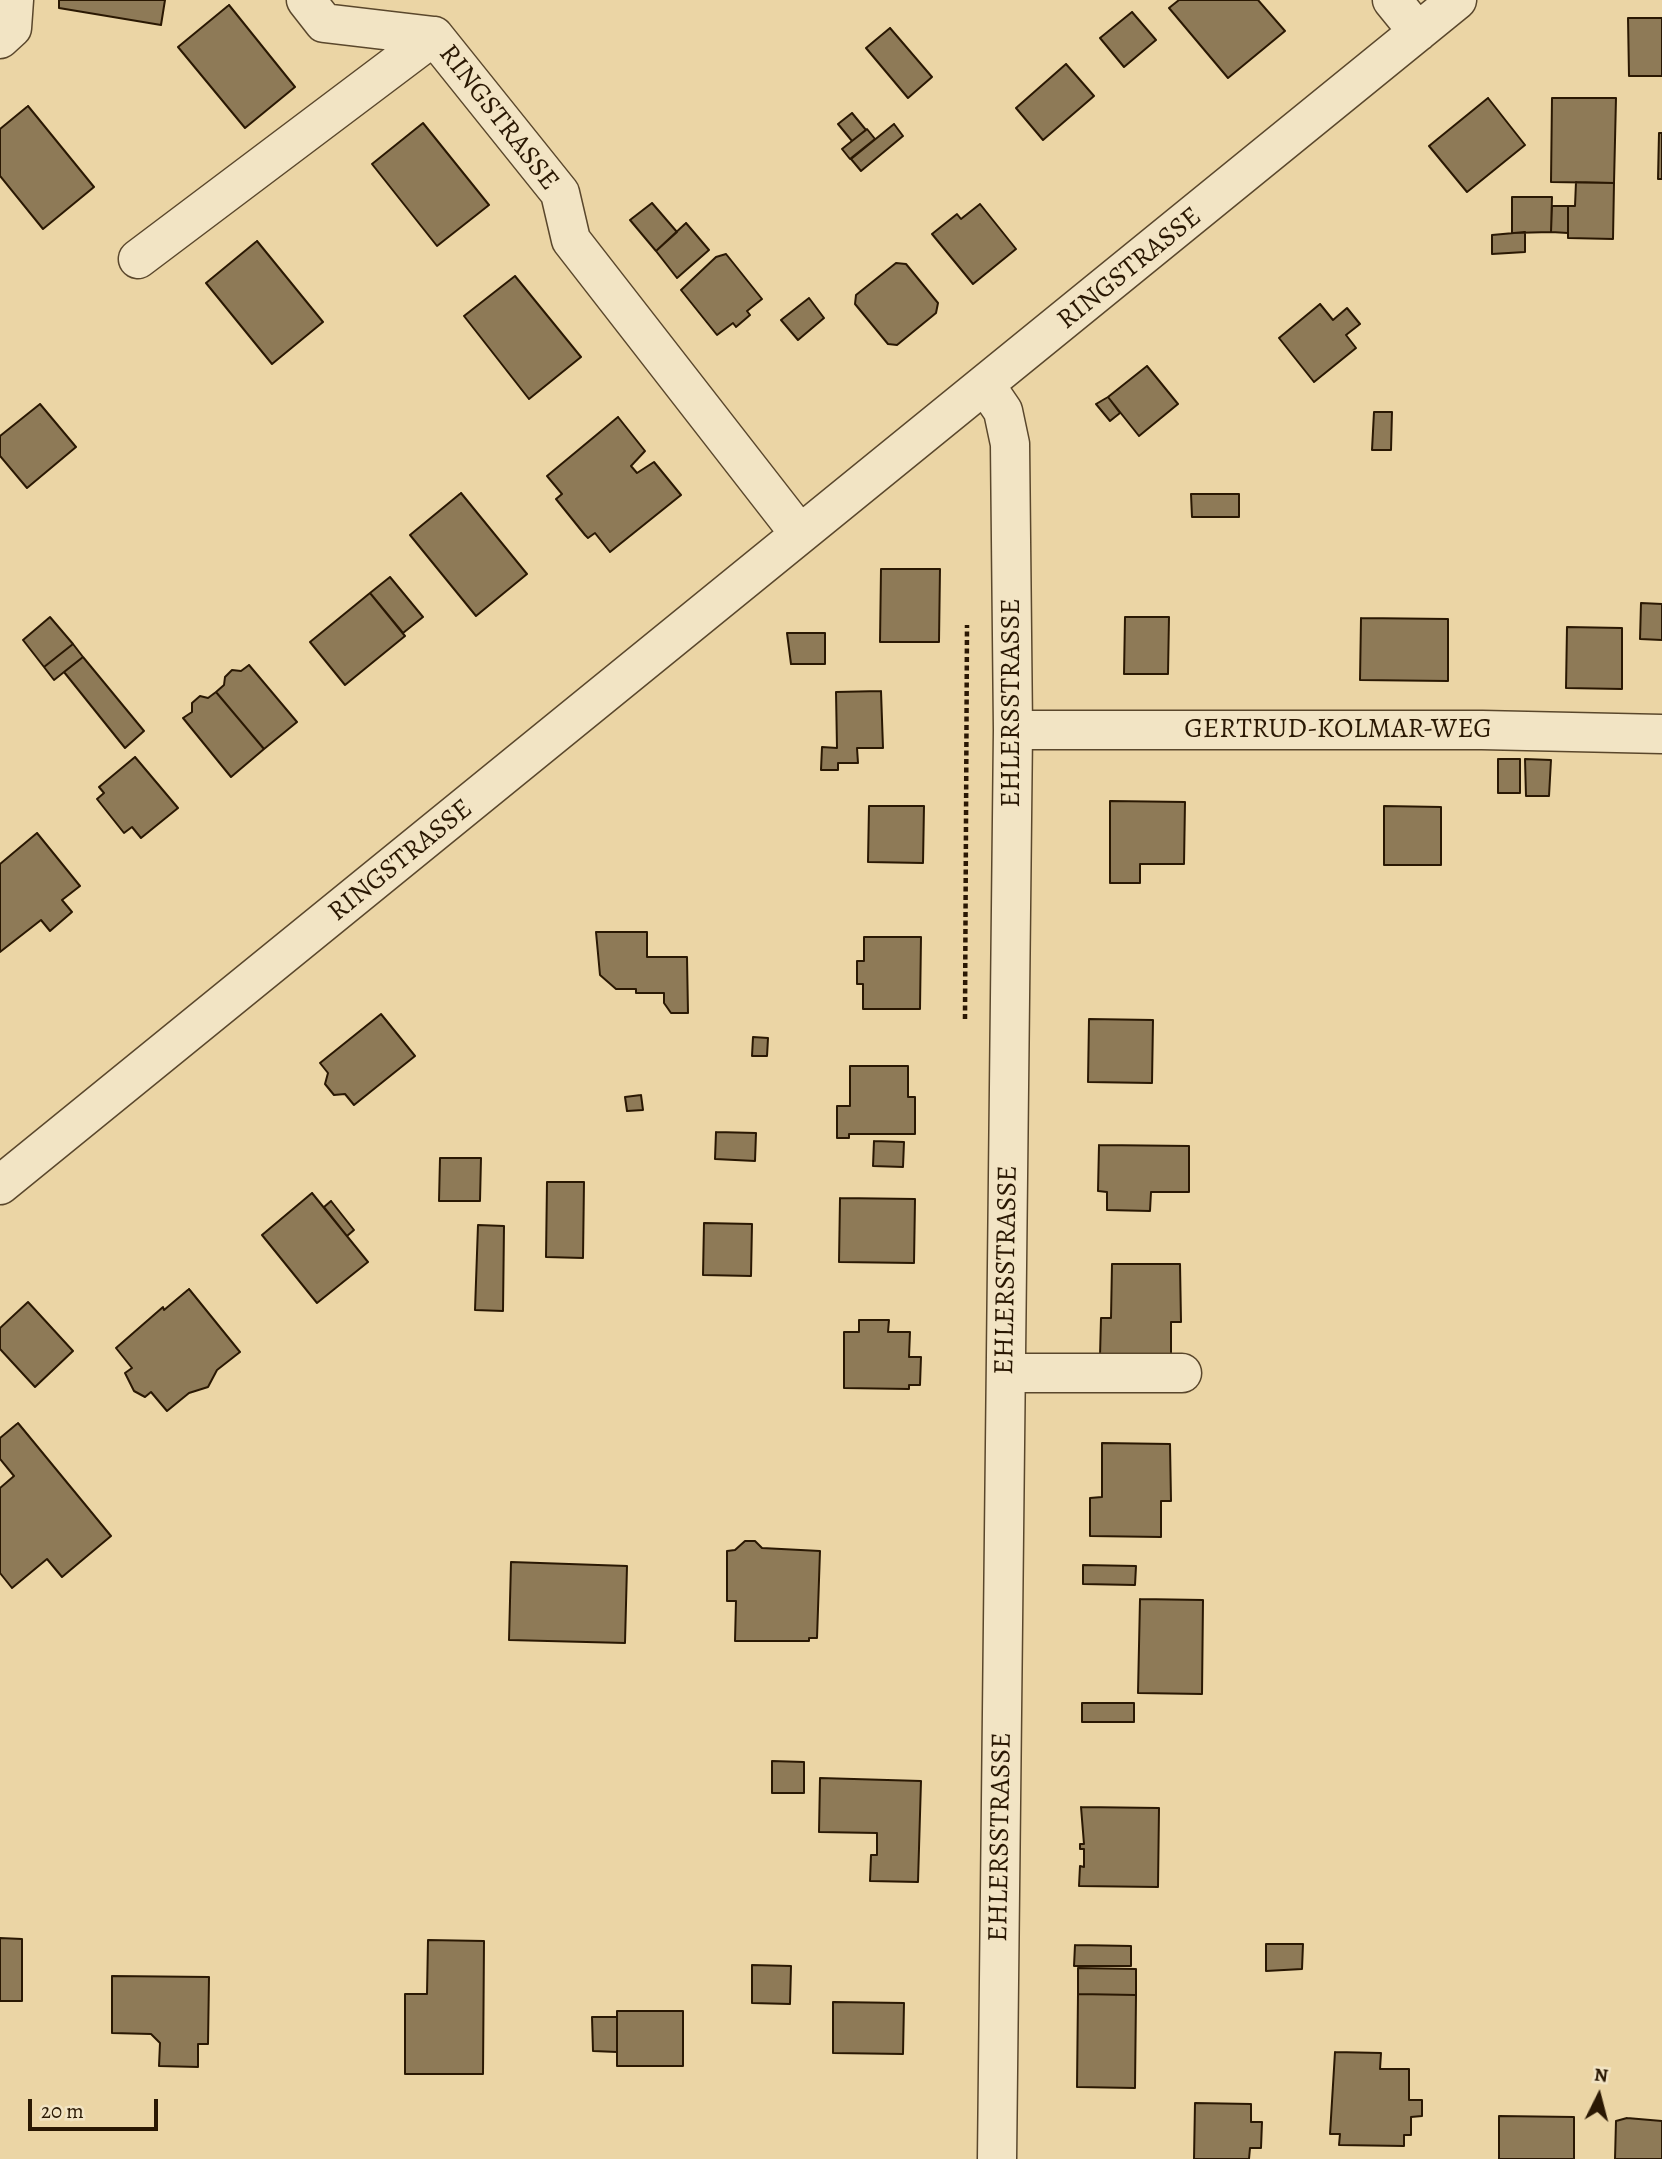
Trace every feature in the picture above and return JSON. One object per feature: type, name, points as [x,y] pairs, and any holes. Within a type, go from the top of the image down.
[{"type":"street","points":[[0,39],[12,28],[14,0]]},
{"type":"street","points":[[306,0],[324,23],[434,36]]},
{"type":"street","points":[[1392,0],[1418,32]]},
{"type":"street","name":"RINGSTRASSE","points":[[0,1185],[537,751],[799,533],[986,386],[1457,0]]},
{"type":"street","name":"RINGSTRASSE","points":[[138,259],[434,36],[560,193],[571,240],[799,533]]},
{"type":"street","name":"EHLERSSTRASSE","points":[[986,386],[1003,411],[1010,444],[1013,730],[997,2159]]},
{"type":"street","name":"GERTRUD-KOLMAR-WEG","points":[[1013,730],[1482,730],[1662,734]]},
{"type":"street","points":[[1006,1373],[1182,1373]]},
{"type":"building","points":[[59,0],[165,0],[161,25],[59,8]]},
{"type":"building","points":[[1179,0],[1258,0],[1285,31],[1228,78],[1169,8]]},
{"type":"building","points":[[229,5],[295,87],[245,128],[178,47]]},
{"type":"building","points":[[1132,12],[1156,40],[1124,67],[1100,38]]},
{"type":"building","points":[[1628,18],[1662,18],[1662,76],[1629,76]]},
{"type":"building","points":[[890,28],[932,77],[908,98],[866,48]]},
{"type":"building","points":[[1066,64],[1094,96],[1043,140],[1016,108]]},
{"type":"building","points":[[1488,98],[1525,145],[1467,192],[1429,146]]},
{"type":"building","points":[[1552,98],[1616,98],[1614,183],[1551,182]]},
{"type":"building","points":[[28,106],[94,187],[43,229],[0,176],[0,129]]},
{"type":"building","points":[[852,113],[866,130],[852,141],[838,124]]},
{"type":"building","points":[[423,123],[489,205],[437,246],[372,164]]},
{"type":"building","points":[[894,124],[903,136],[861,171],[851,159]]},
{"type":"building","points":[[867,129],[875,139],[850,159],[842,149]]},
{"type":"building","points":[[1659,133],[1662,133],[1662,179],[1658,179]]},
{"type":"building","points":[[1576,182],[1614,183],[1613,239],[1568,238],[1568,206],[1575,206]]},
{"type":"building","points":[[1512,197],[1552,197],[1551,232],[1512,233]]},
{"type":"building","points":[[652,203],[677,232],[656,251],[630,220]]},
{"type":"building","points":[[980,204],[1016,249],[973,284],[932,234],[957,214],[961,219]]},
{"type":"building","points":[[1552,206],[1568,206],[1568,233],[1551,232]]},
{"type":"building","points":[[686,223],[709,250],[677,278],[656,251]]},
{"type":"building","points":[[1525,232],[1525,252],[1492,254],[1492,235]]},
{"type":"building","points":[[257,241],[323,322],[272,364],[206,283]]},
{"type":"building","points":[[726,254],[762,299],[747,311],[750,315],[736,327],[733,323],[717,335],[681,290],[716,257]]},
{"type":"building","points":[[896,263],[906,264],[938,303],[936,313],[897,345],[888,344],[855,304],[856,295]]},
{"type":"building","points":[[515,276],[581,357],[529,399],[464,316]]},
{"type":"building","points":[[809,298],[824,318],[798,340],[781,320]]},
{"type":"building","points":[[1320,304],[1333,320],[1347,308],[1360,324],[1346,335],[1356,348],[1314,382],[1279,338]]},
{"type":"building","points":[[1147,366],[1178,404],[1139,436],[1108,397]]},
{"type":"building","points":[[1108,397],[1120,413],[1110,421],[1096,404]]},
{"type":"building","points":[[40,404],[76,447],[27,488],[0,456],[0,436]]},
{"type":"building","points":[[1374,412],[1392,412],[1391,450],[1372,450]]},
{"type":"building","points":[[618,417],[645,451],[631,466],[637,473],[654,462],[681,495],[610,552],[595,533],[588,538],[585,535],[556,499],[562,494],[547,476]]},
{"type":"building","points":[[461,493],[527,574],[476,616],[410,535]]},
{"type":"building","points":[[1191,494],[1239,494],[1239,517],[1192,517]]},
{"type":"building","points":[[881,569],[940,569],[939,642],[880,642]]},
{"type":"building","points":[[390,577],[423,617],[403,633],[370,593]]},
{"type":"building","points":[[370,593],[405,636],[345,685],[310,642]]},
{"type":"building","points":[[1641,603],[1662,604],[1662,640],[1640,639]]},
{"type":"building","points":[[50,617],[73,644],[44,667],[23,640]]},
{"type":"building","points":[[1125,617],[1169,617],[1168,674],[1124,674]]},
{"type":"building","points":[[1361,618],[1448,619],[1448,681],[1360,680]]},
{"type":"building","points":[[1567,627],[1622,628],[1622,689],[1566,688]]},
{"type":"building","points":[[787,633],[825,633],[825,664],[791,664]]},
{"type":"building","points":[[73,644],[83,657],[54,680],[44,667]]},
{"type":"building","points":[[83,657],[144,731],[125,748],[64,672]]},
{"type":"building","points":[[249,665],[297,722],[264,749],[216,692],[224,685],[225,677],[232,670],[241,671]]},
{"type":"building","points":[[881,691],[883,748],[857,748],[858,763],[838,763],[838,770],[821,770],[822,747],[837,748],[836,692]]},
{"type":"building","points":[[216,692],[264,749],[231,777],[183,718],[192,712],[192,703],[200,696],[208,698]]},
{"type":"building","points":[[135,757],[178,808],[141,838],[132,827],[124,833],[97,799],[104,793],[99,787]]},
{"type":"building","points":[[1498,759],[1520,759],[1520,793],[1498,793]]},
{"type":"building","points":[[1525,759],[1551,760],[1549,796],[1526,796]]},
{"type":"building","points":[[1110,801],[1185,802],[1184,864],[1140,864],[1140,883],[1110,883]]},
{"type":"building","points":[[869,806],[924,806],[923,863],[868,862]]},
{"type":"building","points":[[1384,806],[1441,807],[1441,865],[1384,865]]},
{"type":"building","points":[[37,833],[80,886],[62,900],[72,912],[50,931],[41,920],[0,952],[0,864]]},
{"type":"building","points":[[596,932],[647,932],[647,957],[687,957],[688,1013],[671,1013],[664,1003],[664,993],[636,993],[636,989],[616,989],[600,975]]},
{"type":"building","points":[[864,937],[921,937],[920,1009],[863,1009],[863,984],[857,984],[857,961],[864,961]]},
{"type":"building","points":[[381,1014],[415,1056],[354,1105],[345,1094],[334,1095],[325,1084],[328,1073],[320,1063]]},
{"type":"building","points":[[1089,1019],[1153,1020],[1152,1083],[1088,1082]]},
{"type":"building","points":[[753,1037],[768,1038],[767,1056],[752,1056]]},
{"type":"building","points":[[850,1066],[908,1066],[908,1097],[915,1097],[915,1134],[849,1134],[849,1138],[837,1138],[837,1106],[850,1106]]},
{"type":"building","points":[[641,1095],[643,1110],[627,1111],[625,1097]]},
{"type":"building","points":[[716,1132],[756,1133],[755,1161],[715,1159]]},
{"type":"building","points":[[874,1141],[904,1142],[903,1167],[873,1166]]},
{"type":"building","points":[[1099,1145],[1189,1146],[1189,1192],[1151,1192],[1150,1211],[1107,1210],[1107,1192],[1098,1191]]},
{"type":"building","points":[[440,1158],[481,1158],[480,1201],[439,1201]]},
{"type":"building","points":[[547,1182],[584,1182],[583,1258],[546,1257]]},
{"type":"building","points":[[312,1193],[368,1262],[317,1303],[262,1235]]},
{"type":"building","points":[[840,1198],[915,1199],[914,1263],[839,1262]]},
{"type":"building","points":[[331,1201],[354,1230],[347,1236],[324,1207]]},
{"type":"building","points":[[704,1223],[752,1224],[751,1276],[703,1275]]},
{"type":"building","points":[[478,1225],[504,1226],[503,1311],[475,1310]]},
{"type":"building","points":[[1112,1264],[1180,1264],[1181,1322],[1171,1322],[1171,1358],[1100,1356],[1101,1318],[1111,1318]]},
{"type":"building","points":[[189,1289],[240,1352],[217,1370],[208,1387],[189,1393],[167,1411],[151,1392],[145,1397],[134,1391],[125,1373],[132,1368],[116,1348],[163,1307],[164,1310]]},
{"type":"building","points":[[28,1302],[73,1351],[35,1387],[0,1349],[0,1328]]},
{"type":"building","points":[[859,1320],[889,1320],[888,1332],[910,1332],[909,1357],[921,1357],[920,1385],[909,1385],[909,1389],[844,1388],[844,1332],[859,1332]]},
{"type":"building","points":[[18,1423],[111,1536],[62,1577],[47,1559],[12,1588],[0,1573],[0,1488],[14,1476],[0,1459],[0,1438]]},
{"type":"building","points":[[1102,1443],[1170,1444],[1171,1501],[1161,1501],[1161,1537],[1090,1536],[1090,1498],[1102,1497]]},
{"type":"building","points":[[745,1541],[755,1541],[762,1548],[820,1551],[817,1638],[809,1638],[809,1641],[735,1641],[736,1601],[727,1601],[727,1551],[735,1550]]},
{"type":"building","points":[[511,1562],[627,1566],[625,1643],[509,1640]]},
{"type":"building","points":[[1083,1565],[1136,1566],[1135,1585],[1083,1584]]},
{"type":"building","points":[[1140,1599],[1203,1600],[1202,1694],[1138,1693]]},
{"type":"building","points":[[1082,1703],[1134,1703],[1134,1722],[1082,1722]]},
{"type":"building","points":[[772,1761],[804,1762],[804,1793],[772,1793]]},
{"type":"building","points":[[820,1778],[921,1781],[918,1882],[870,1881],[871,1855],[877,1855],[877,1833],[819,1832]]},
{"type":"building","points":[[1081,1807],[1159,1808],[1158,1887],[1079,1886],[1080,1866],[1084,1867],[1084,1849],[1080,1849],[1080,1844],[1084,1844]]},
{"type":"building","points":[[0,1938],[22,1939],[22,2001],[0,2001]]},
{"type":"building","points":[[428,1940],[484,1941],[483,2074],[405,2074],[405,1994],[427,1994]]},
{"type":"building","points":[[1266,1944],[1303,1944],[1302,1969],[1266,1971]]},
{"type":"building","points":[[1075,1945],[1131,1946],[1131,1966],[1074,1966]]},
{"type":"building","points":[[752,1965],[791,1966],[790,2004],[752,2003]]},
{"type":"building","points":[[1078,1968],[1136,1969],[1136,1995],[1078,1994]]},
{"type":"building","points":[[112,1976],[209,1977],[208,2044],[198,2044],[198,2067],[159,2066],[160,2043],[151,2034],[112,2033]]},
{"type":"building","points":[[1078,1994],[1136,1995],[1135,2088],[1077,2087]]},
{"type":"building","points":[[833,2002],[904,2003],[903,2054],[833,2053]]},
{"type":"building","points":[[617,2011],[683,2011],[683,2066],[617,2066]]},
{"type":"building","points":[[592,2017],[617,2017],[617,2052],[593,2051]]},
{"type":"building","points":[[1335,2052],[1381,2053],[1380,2069],[1409,2069],[1409,2100],[1422,2100],[1422,2116],[1411,2117],[1411,2135],[1404,2135],[1404,2146],[1339,2145],[1340,2134],[1330,2134]]},
{"type":"building","points":[[1195,2103],[1251,2104],[1251,2122],[1262,2122],[1261,2148],[1250,2148],[1249,2159],[1194,2159]]},
{"type":"building","points":[[1499,2116],[1574,2117],[1574,2159],[1499,2159]]},
{"type":"building","points":[[1627,2118],[1662,2121],[1662,2159],[1615,2159],[1616,2121]]}]
